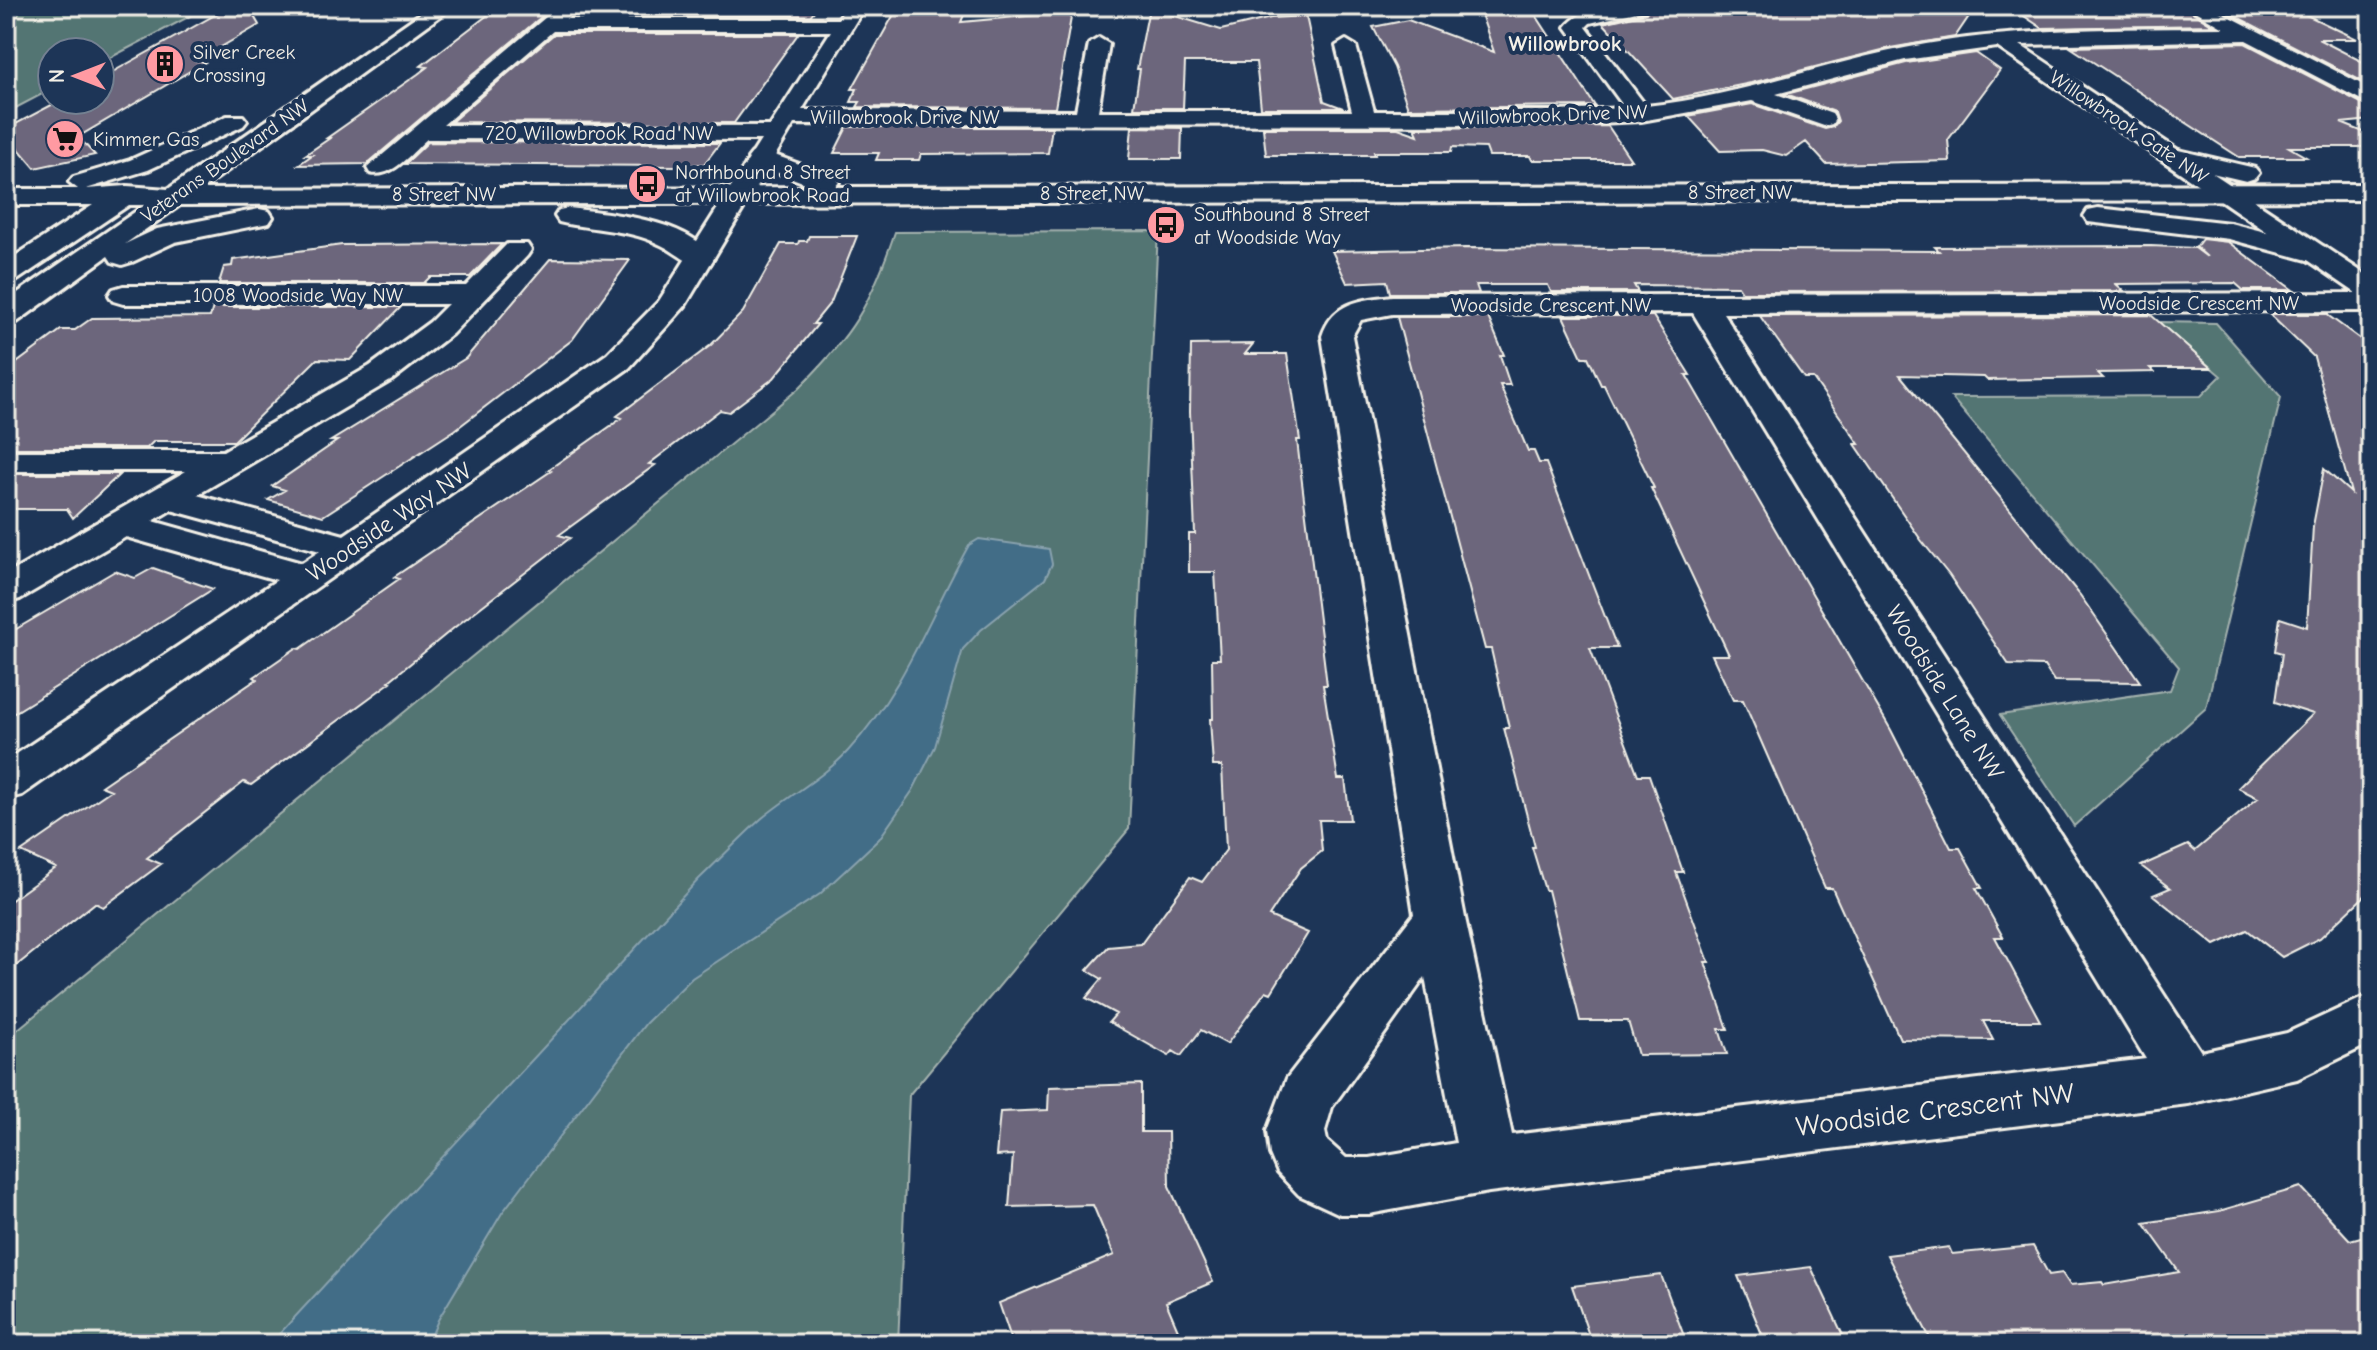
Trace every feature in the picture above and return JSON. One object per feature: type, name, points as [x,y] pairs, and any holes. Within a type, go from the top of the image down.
[{"type":"main road","name":"Veterans Boulevard NW","points":[[6,315],[444,6]]},
{"type":"main road","name":"Veterans Boulevard NW","points":[[6,195],[103,178],[139,165],[242,117],[6,273]]},
{"type":"main road","points":[[254,140],[238,167],[243,175],[255,180],[368,194]]},
{"type":"main road","points":[[2174,157],[2267,177],[2371,191]]},
{"type":"main road","points":[[761,158],[811,179],[887,193]]},
{"type":"main road","name":"8 Street NW","points":[[15,224],[96,214],[555,214],[887,193],[2371,191]]},
{"type":"main road","name":"8 Street NW","points":[[6,195],[368,194],[733,204],[2371,213]]},
{"type":"main road","points":[[2068,213],[2206,227],[2315,253]]},
{"type":"main road","points":[[36,294],[167,235],[274,214]]},
{"type":"main road","points":[[555,214],[652,230],[685,244],[700,258]]},
{"type":"main road","points":[[6,273],[28,249],[15,224]]},
{"type":"street","name":"720 Willowbrook Road NW","points":[[379,168],[569,6]]},
{"type":"street","points":[[1638,6],[1583,19],[1576,27],[1641,114]]},
{"type":"street","points":[[2195,6],[2371,98]]},
{"type":"street","points":[[548,25],[851,16]]},
{"type":"street","name":"Woodside Way NW","points":[[6,783],[309,577],[618,361],[670,306],[851,16]]},
{"type":"street","name":"Willowbrook Drive NW","points":[[782,125],[1086,118],[1571,117],[1641,114],[1754,94],[1899,56],[2001,41],[2080,35],[2250,34]]},
{"type":"street","name":"Willowbrook Gate NW","points":[[2001,41],[2371,291]]},
{"type":"street","points":[[1086,118],[1099,44]]},
{"type":"street","points":[[1346,46],[1365,118]]},
{"type":"street","points":[[1754,94],[1824,119]]},
{"type":"street","name":"720 Willowbrook Road NW","points":[[421,132],[782,125]]},
{"type":"street","points":[[6,591],[381,373],[430,337],[517,250]]},
{"type":"street","name":"1008 Woodside Way NW","points":[[123,295],[474,295]]},
{"type":"street","name":"Woodside Crescent NW","points":[[1489,1165],[1440,918],[1337,336],[1340,322],[1351,312],[1392,305],[2371,302]]},
{"type":"street","name":"Woodside Lane NW","points":[[1703,305],[2188,1079]]},
{"type":"street","points":[[6,461],[233,461]]},
{"type":"street","points":[[168,498],[351,548]]},
{"type":"street","points":[[123,524],[309,577]]},
{"type":"street","name":"Woodside Crescent NW","points":[[1440,918],[1307,1096],[1296,1131],[1299,1154],[1320,1175],[1340,1186],[1369,1186],[1489,1165],[2188,1079],[2297,1055],[2371,1017]]},
{"type":"green space","points":[[6,6],[354,6],[315,16],[192,15],[116,55],[116,36],[36,36],[36,97],[6,113]]},
{"type":"green space","points":[[1158,231],[1129,829],[909,1095],[898,1344],[6,1344],[6,1039],[798,389],[833,352],[858,318],[877,280],[895,232]]},
{"type":"green space","points":[[2158,322],[2216,323],[2281,397],[2206,708],[2074,826],[2000,715],[2170,690],[2179,667],[1951,397],[2201,396],[2221,376]]},
{"type":"water","points":[[979,539],[1049,549],[1052,564],[1045,579],[981,630],[963,649],[935,747],[913,790],[879,839],[820,894],[692,978],[646,1023],[502,1213],[438,1320],[428,1344],[270,1344],[699,879],[761,819],[848,751],[886,702],[969,545]]},
{"type":"building","points":[[231,6],[248,6],[259,25],[197,61],[207,61],[116,115],[116,70]]},
{"type":"building","points":[[503,6],[554,6],[367,164],[298,165],[312,155],[305,155],[418,74],[427,67],[421,66]]},
{"type":"building","points":[[581,6],[818,6],[810,16],[573,16]]},
{"type":"building","points":[[1493,6],[1530,6],[1595,106],[1408,108],[1394,67],[1373,27],[1408,20],[1494,52],[1480,11],[1493,12]]},
{"type":"building","points":[[1650,6],[1976,6],[1955,37],[1890,48],[1673,99],[1603,23],[1646,13]]},
{"type":"building","points":[[2009,6],[2183,6],[2213,25],[2042,28]]},
{"type":"building","points":[[2216,6],[2290,7],[2357,39],[2318,39],[2371,66],[2371,86]]},
{"type":"building","points":[[898,7],[966,10],[961,22],[1072,12],[1055,108],[857,107],[860,102],[851,102],[857,89],[852,89]]},
{"type":"building","points":[[1149,8],[1221,30],[1271,18],[1306,16],[1324,101],[1343,108],[1261,108],[1256,62],[1185,62],[1183,108],[1134,108],[1140,69],[1137,69]]},
{"type":"building","points":[[554,34],[798,34],[734,123],[451,122]]},
{"type":"building","points":[[2245,43],[2371,108],[2371,120],[2341,123],[2371,135],[2371,147],[2289,147],[2306,157],[2239,157],[2070,47]]},
{"type":"building","points":[[1976,53],[2000,70],[1948,140],[1950,161],[1826,164],[1806,142],[1786,156],[1762,150],[1720,151],[1688,116],[1752,104],[1825,129],[1833,127],[1838,121],[1835,112],[1786,94],[1906,63]]},
{"type":"building","points":[[36,113],[36,116],[114,116],[78,137],[95,155],[35,168],[6,134],[6,129]]},
{"type":"building","points":[[1608,126],[1631,160],[1532,160],[1530,156],[1489,156],[1486,148],[1452,147],[1451,152],[1266,155],[1263,128],[1398,128],[1418,135],[1415,128]]},
{"type":"building","points":[[847,127],[1052,127],[1048,153],[921,154],[919,160],[876,160],[879,153],[834,153]]},
{"type":"building","points":[[1132,127],[1182,128],[1181,159],[1129,159]]},
{"type":"building","points":[[428,142],[720,143],[704,164],[676,166],[405,164]]},
{"type":"building","points":[[809,236],[857,236],[831,302],[813,324],[818,324],[774,378],[729,412],[720,410],[649,464],[655,465],[559,535],[570,538],[455,627],[391,682],[251,785],[244,782],[147,858],[161,864],[103,907],[95,903],[6,974],[6,904],[56,868],[21,852],[111,790],[101,786],[257,679],[254,677],[296,648],[300,649],[399,579],[394,577],[551,471],[548,470],[622,418],[617,416],[711,345],[743,312],[781,244],[798,244],[799,241],[807,241]]},
{"type":"building","points":[[2202,239],[2228,242],[2293,290],[2243,290],[2235,283],[2116,284],[2124,291],[1742,292],[1738,286],[1634,285],[1638,292],[1551,292],[1548,285],[1476,285],[1479,293],[1390,293],[1387,281],[1347,283],[1332,251],[1466,248],[1939,251],[1935,247],[2151,246],[2195,248],[2207,257],[2196,247]]},
{"type":"building","points":[[502,244],[470,277],[430,277],[424,283],[219,283],[224,267],[232,266],[233,260],[342,245]]},
{"type":"building","points":[[550,259],[630,260],[572,340],[455,430],[323,516],[268,500],[285,490],[272,486],[337,441],[331,441],[466,358]]},
{"type":"building","points":[[213,307],[401,307],[350,360],[317,359],[234,441],[154,441],[147,448],[6,448],[6,371],[61,330],[75,330],[92,318],[210,317]]},
{"type":"building","points":[[2269,314],[2326,314],[2371,347],[2371,890],[2320,938],[2282,957],[2247,930],[2215,945],[2153,895],[2170,888],[2141,866],[2188,845],[2195,851],[2258,798],[2238,788],[2313,714],[2275,702],[2282,653],[2275,651],[2280,618],[2307,627],[2313,526],[2324,469],[2351,493],[2314,357]]},
{"type":"building","points":[[2151,315],[2211,368],[2150,368],[2154,372],[2098,373],[2103,378],[1987,380],[1984,377],[1900,375],[2080,595],[2140,682],[2054,681],[2044,666],[2009,665],[1855,444],[1859,444],[1813,378],[1804,378],[1760,316]]},
{"type":"building","points":[[1563,316],[1653,316],[1690,375],[1686,375],[1891,730],[1951,848],[1960,848],[1982,888],[1976,888],[2003,937],[1995,937],[2040,1021],[1983,1021],[1993,1040],[1900,1039],[1832,888],[1825,888],[1743,700],[1733,700],[1712,655],[1729,655],[1651,488],[1654,488],[1604,385],[1601,385],[1588,357],[1582,357]]},
{"type":"building","points":[[1397,317],[1488,317],[1504,355],[1500,355],[1510,385],[1500,385],[1528,451],[1534,451],[1539,463],[1546,463],[1617,648],[1590,648],[1638,775],[1649,775],[1683,872],[1676,872],[1709,962],[1705,962],[1728,1029],[1719,1029],[1727,1054],[1638,1055],[1628,1021],[1580,1021],[1548,890],[1545,890],[1532,847],[1535,847],[1504,728],[1509,728],[1491,649],[1485,649]]},
{"type":"building","points":[[1253,344],[1245,354],[1287,354],[1300,440],[1297,440],[1327,685],[1323,685],[1338,779],[1345,779],[1350,820],[1319,820],[1322,851],[1301,868],[1269,916],[1308,933],[1271,993],[1266,991],[1227,1044],[1201,1030],[1181,1056],[1173,1051],[1169,1056],[1109,1022],[1116,1014],[1086,998],[1102,979],[1087,970],[1108,947],[1141,944],[1190,877],[1202,882],[1226,850],[1222,766],[1213,766],[1210,719],[1213,719],[1212,659],[1220,659],[1215,572],[1189,572],[1189,534],[1195,534],[1190,412],[1191,345]]},
{"type":"building","points":[[6,474],[120,474],[73,518],[67,509],[6,509]]},
{"type":"building","points":[[153,568],[213,589],[6,718],[6,635],[115,571],[135,578]]},
{"type":"building","points":[[1141,1084],[1141,1132],[1168,1132],[1169,1186],[1213,1282],[1166,1302],[1184,1344],[1013,1344],[999,1303],[1114,1255],[1093,1205],[1009,1207],[1013,1155],[996,1156],[1000,1112],[1048,1110],[1049,1087]]},
{"type":"building","points":[[2301,1187],[2350,1240],[2371,1234],[2371,1344],[1933,1344],[1887,1255],[1949,1247],[1952,1254],[2033,1246],[2049,1275],[2062,1273],[2070,1285],[2102,1282],[2104,1285],[2179,1272],[2144,1223],[2219,1211]]},
{"type":"building","points":[[1811,1267],[1847,1344],[1766,1344],[1738,1276]]},
{"type":"building","points":[[1661,1275],[1687,1344],[1592,1344],[1572,1286]]},
{"type":"place","name":"Silver Creek Crossing","points":[[165,64]]},
{"type":"place","name":"Kimmer Gas","points":[[65,139]]},
{"type":"place","name":"Northbound 8 Street at Willowbrook Road","points":[[647,184]]},
{"type":"place","name":"Southbound 8 Street at Woodside Way","points":[[1166,225]]},
{"type":"district","name":"Willowbrook","points":[[1565,44]]}]
